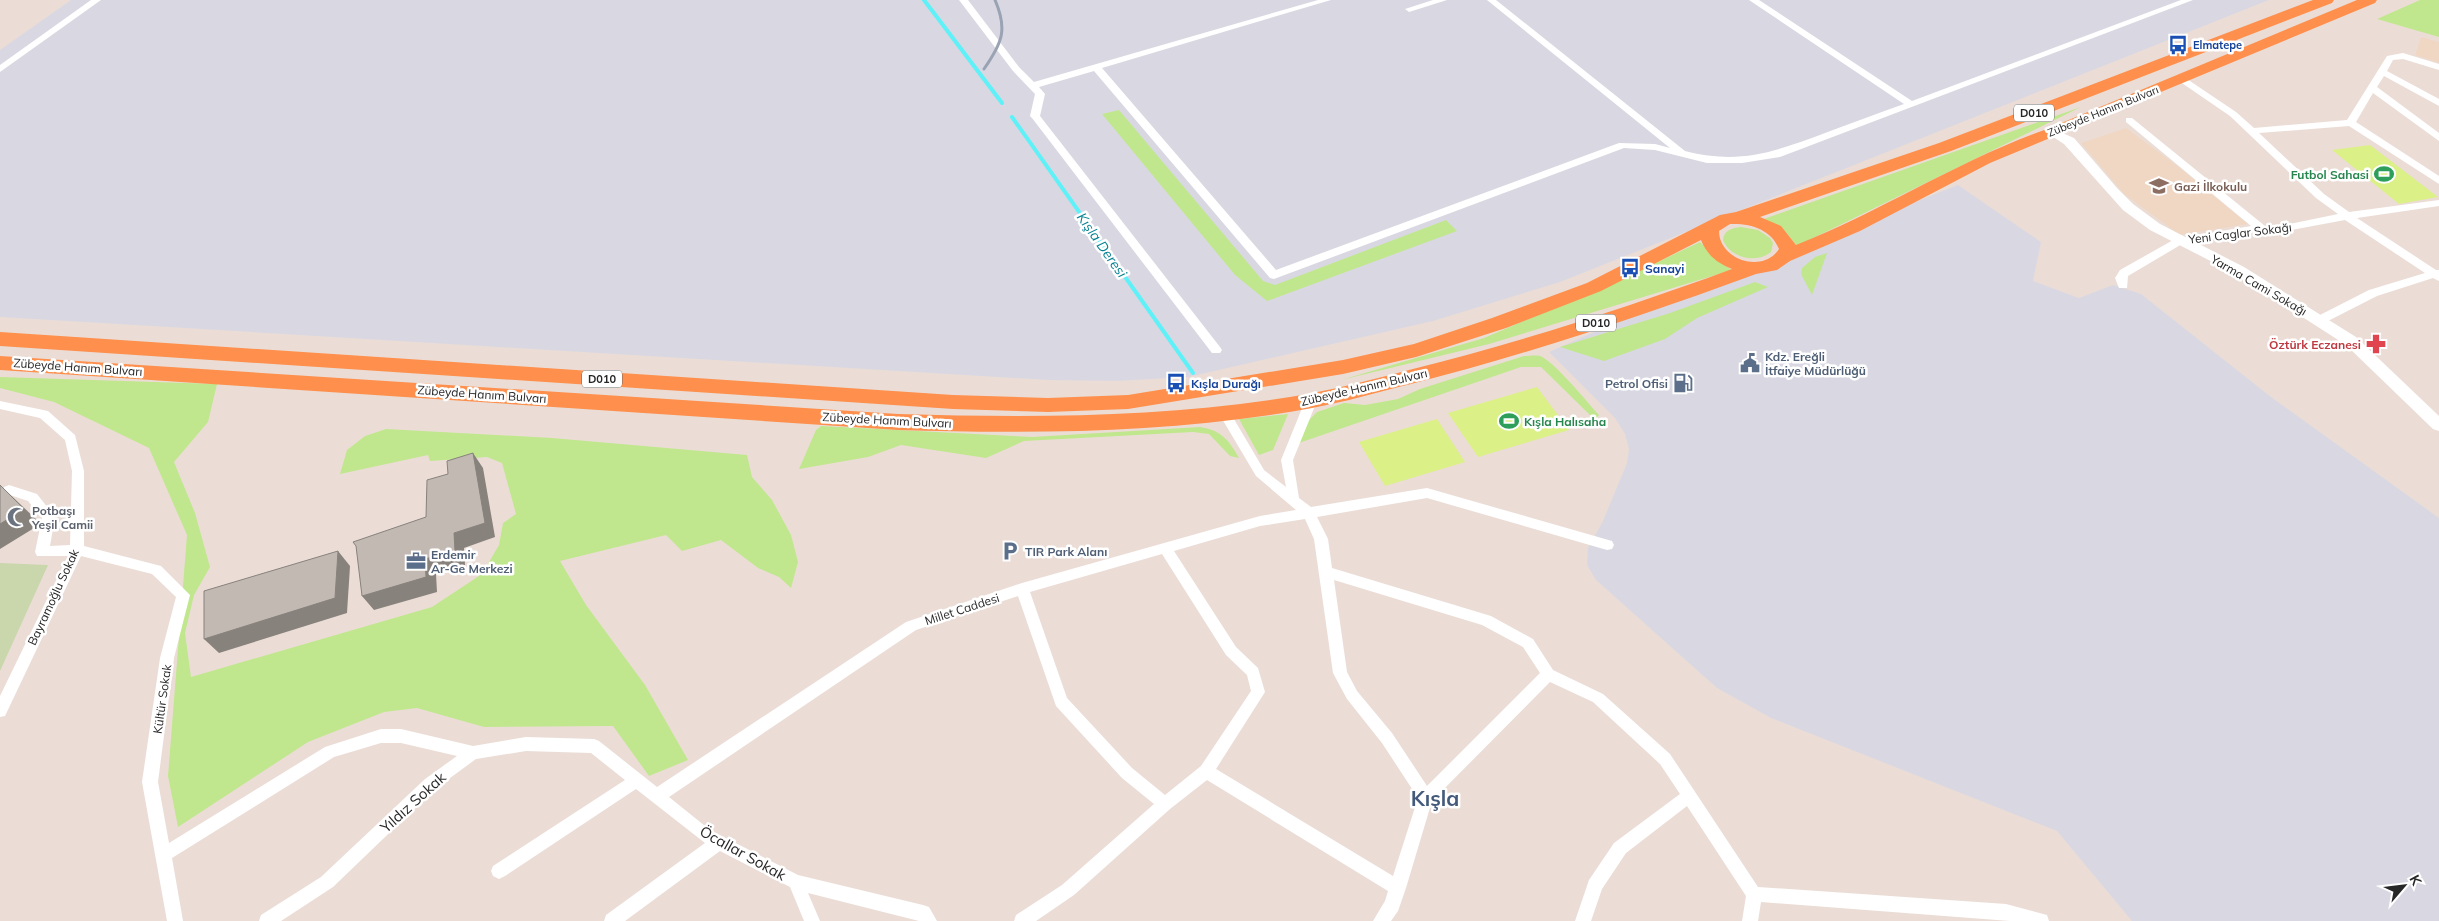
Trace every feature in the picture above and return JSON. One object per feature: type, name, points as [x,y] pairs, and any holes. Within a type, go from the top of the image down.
[{"type":"highway","name":"Zübeyde Hanım Bulvarı","points":[[0,339],[954,402],[1048,405],[1128,402],[1311,373],[1416,350],[1499,323],[1594,287],[1726,219],[1738,218],[1945,147],[2327,0]]},
{"type":"highway","name":"Zübeyde Hanım Bulvarı","points":[[0,362],[898,422],[1011,426],[1184,417],[1312,401],[1436,371],[1536,342],[1672,298],[1754,268],[1774,265],[1786,256],[1819,243],[2014,145],[2052,133],[2370,0]]},
{"type":"highway","name":"Zübeyde Hanım Bulvarı","points":[[1738,218],[1761,222],[1772,227],[1786,241],[1788,249],[1786,256]]},
{"type":"highway","name":"Zübeyde Hanım Bulvarı","points":[[1710,228],[1708,236],[1710,245],[1717,253],[1733,263],[1754,268]]},
{"type":"street","points":[[0,69],[97,0]]},
{"type":"street","points":[[963,0],[1040,94],[1035,116],[1216,350]]},
{"type":"street","points":[[1032,86],[1326,0]]},
{"type":"street","points":[[1410,9],[1443,0]]},
{"type":"street","points":[[1491,0],[1684,154]]},
{"type":"street","points":[[1753,0],[1912,104]]},
{"type":"street","points":[[1096,67],[1274,275],[1623,145],[1655,147],[1707,160],[1733,160],[1776,155],[2189,0]]},
{"type":"street","points":[[2351,123],[2355,113],[2390,58],[2404,56],[2439,68]]},
{"type":"street","points":[[2381,71],[2439,103]]},
{"type":"street","points":[[2181,79],[2219,103],[2253,131],[2294,173],[2347,216],[2437,274]]},
{"type":"street","points":[[2372,88],[2397,109],[2439,138]]},
{"type":"street","points":[[2128,120],[2262,229]]},
{"type":"street","points":[[2253,131],[2351,123],[2439,181]]},
{"type":"street","name":"Yarma Cami Sokağı","points":[[2052,133],[2069,141],[2128,207],[2179,241],[2239,270],[2320,320],[2374,362],[2420,409],[2439,425]]},
{"type":"street","name":"Yeni Caglar Sokağı","points":[[2123,285],[2121,278],[2124,273],[2179,241],[2262,229],[2280,229],[2347,216],[2439,203]]},
{"type":"street","points":[[2320,320],[2373,293],[2437,274]]},
{"type":"street","points":[[1292,497],[1291,476],[1287,460],[1312,401]]},
{"type":"street","name":"Bayramoğlu Sokak","points":[[0,405],[44,414],[71,438],[78,471],[77,550],[0,711]]},
{"type":"street","points":[[1224,412],[1260,473],[1292,497],[1308,512],[1321,539],[1340,673],[1352,695],[1387,738],[1426,797]]},
{"type":"street","points":[[9,490],[32,497],[49,517],[42,552],[77,550]]},
{"type":"street","name":"Millet Caddesi","points":[[657,796],[911,626],[1022,589],[1260,521],[1427,493],[1607,545]]},
{"type":"street","points":[[1022,921],[1068,890],[1165,804],[1206,771],[1258,692],[1253,672],[1231,651],[1165,548]]},
{"type":"street","name":"Kültür Sokak","points":[[77,550],[156,570],[183,595],[168,658],[150,782],[175,921]]},
{"type":"street","points":[[1326,572],[1486,620],[1528,643],[1548,674],[1598,698],[1665,759],[1754,894],[1750,921]]},
{"type":"street","points":[[1022,589],[1061,702],[1127,772],[1165,804]]},
{"type":"street","points":[[1381,921],[1392,905],[1426,797],[1548,674]]},
{"type":"street","points":[[163,855],[330,752],[381,736],[401,736],[472,753]]},
{"type":"street","name":"Yıldız Sokak","points":[[267,921],[327,882],[430,784],[472,753],[526,744],[594,746],[657,796]]},
{"type":"street","points":[[1206,771],[1398,888]]},
{"type":"street","points":[[500,871],[636,780]]},
{"type":"street","name":"Öcallar Sokak","points":[[657,796],[705,834],[796,882],[812,921]]},
{"type":"street","points":[[1583,921],[1595,885],[1620,848],[1689,796]]},
{"type":"street","points":[[612,921],[719,842]]},
{"type":"street","points":[[796,882],[923,914],[930,921]]},
{"type":"street","points":[[1754,894],[2006,912],[2041,921]]},
{"type":"shaded area","points":[[71,0],[2269,0],[1560,282],[1433,321],[1188,377],[1117,381],[1049,380],[0,317],[0,50]]},
{"type":"shaded area","points":[[2421,37],[2439,42],[2439,63],[2415,55]]},
{"type":"shaded area","name":"Gazi İlkokulu","points":[[2126,128],[2176,165],[2248,224],[2180,235],[2124,194],[2081,143]]},
{"type":"shaded area","points":[[1958,185],[2041,242],[2033,281],[2079,298],[2113,285],[2141,294],[2271,397],[2439,518],[2439,921],[2132,921],[2057,831],[1771,718],[1717,688],[1596,580],[1587,565],[1588,548],[1603,521],[1627,463],[1629,449],[1625,434],[1615,418],[1549,352],[1671,298]]},
{"type":"green space","points":[[2420,0],[2439,0],[2439,37],[2377,19]]},
{"type":"green space","points":[[2081,107],[1797,246],[1784,230],[1764,219]]},
{"type":"green space","points":[[1119,110],[1263,281],[1275,285],[1446,220],[1457,231],[1267,301],[1235,275],[1102,114]]},
{"type":"green space","name":"Futbol Sahasi","points":[[2370,145],[2438,197],[2399,204],[2332,150]]},
{"type":"green space","points":[[1741,227],[1758,230],[1770,238],[1773,243],[1771,252],[1765,256],[1751,258],[1737,255],[1731,251],[1723,240],[1725,234],[1729,230]]},
{"type":"green space","points":[[1700,242],[1718,261],[1732,270],[1489,344],[1341,380],[1484,338],[1615,282]]},
{"type":"green space","points":[[1827,253],[1812,295],[1801,274],[1802,268],[1815,257]]},
{"type":"green space","points":[[1755,282],[1768,287],[1697,318],[1665,339],[1604,361],[1560,347],[1670,313]]},
{"type":"green space","points":[[1524,356],[1540,356],[1546,359],[1570,382],[1599,415],[1595,420],[1541,367],[1521,367],[1293,445],[1306,423],[1317,412],[1344,403],[1365,405],[1398,399],[1420,389]]},
{"type":"green space","points":[[0,377],[217,384],[208,422],[174,462],[195,513],[210,567],[194,595],[185,633],[191,677],[432,607],[482,574],[499,545],[503,523],[516,514],[502,463],[487,457],[430,461],[428,455],[340,474],[347,450],[365,436],[386,429],[552,438],[747,455],[752,477],[772,500],[791,535],[798,562],[791,588],[779,577],[758,568],[721,540],[682,551],[666,535],[560,561],[586,605],[645,685],[688,760],[649,776],[613,726],[484,727],[417,708],[384,712],[308,742],[178,827],[168,776],[187,535],[149,448],[54,402],[0,388]]},
{"type":"green space","name":"Kışla Halısaha","points":[[1537,387],[1569,430],[1478,457],[1448,413]]},
{"type":"green space","points":[[1288,414],[1273,450],[1259,455],[1239,419]]},
{"type":"green space","points":[[1437,419],[1465,462],[1385,486],[1359,442]]},
{"type":"green space","points":[[821,426],[1032,437],[1200,427],[1219,433],[1232,446],[1239,458],[1230,456],[1209,434],[1193,432],[1024,441],[986,458],[901,445],[868,457],[799,469],[816,430]]},
{"type":"green space","points":[[0,563],[48,565],[0,671]]},
{"type":"building","points":[[473,453],[485,523],[454,533],[455,551],[425,559],[426,577],[362,596],[356,546],[353,542],[426,517],[427,480],[448,474],[447,461]]},
{"type":"building","points":[[0,485],[23,510],[0,524]]},
{"type":"building","points":[[338,551],[335,598],[204,639],[204,591]]},
{"type":"waterway","name":"Kışla Deresi","points":[[924,0],[1002,103]]},
{"type":"waterway","name":"Kışla Deresi","points":[[1012,117],[1193,373]]},
{"type":"railway","points":[[984,69],[999,44],[1001,36],[1001,20],[995,0]]},
{"type":"place","name":"Elmatepe","points":[[2178,45]]},
{"type":"place","name":"Futbol Sahasi","points":[[2384,174]]},
{"type":"place","name":"Gazi İlkokulu","points":[[2159,186]]},
{"type":"place","name":"Sanayi","points":[[1630,268]]},
{"type":"place","name":"Öztürk Eczanesi","points":[[2376,344]]},
{"type":"place","name":"Kdz. Ereğli İtfaiye Müdürlüğü","points":[[1750,363]]},
{"type":"place","name":"Kışla Durağı","points":[[1176,383]]},
{"type":"place","name":"Petrol Ofisi","points":[[1683,383]]},
{"type":"place","name":"Kışla Halısaha","points":[[1509,421]]},
{"type":"place","name":"Potbaşı Yeşil Camii","points":[[17,517]]},
{"type":"place","name":"TIR Park Alanı","points":[[1010,551]]},
{"type":"place","name":"Erdemir Ar-Ge Merkezi","points":[[416,561]]},
{"type":"district","name":"Kışla","points":[[1435,798]]}]
